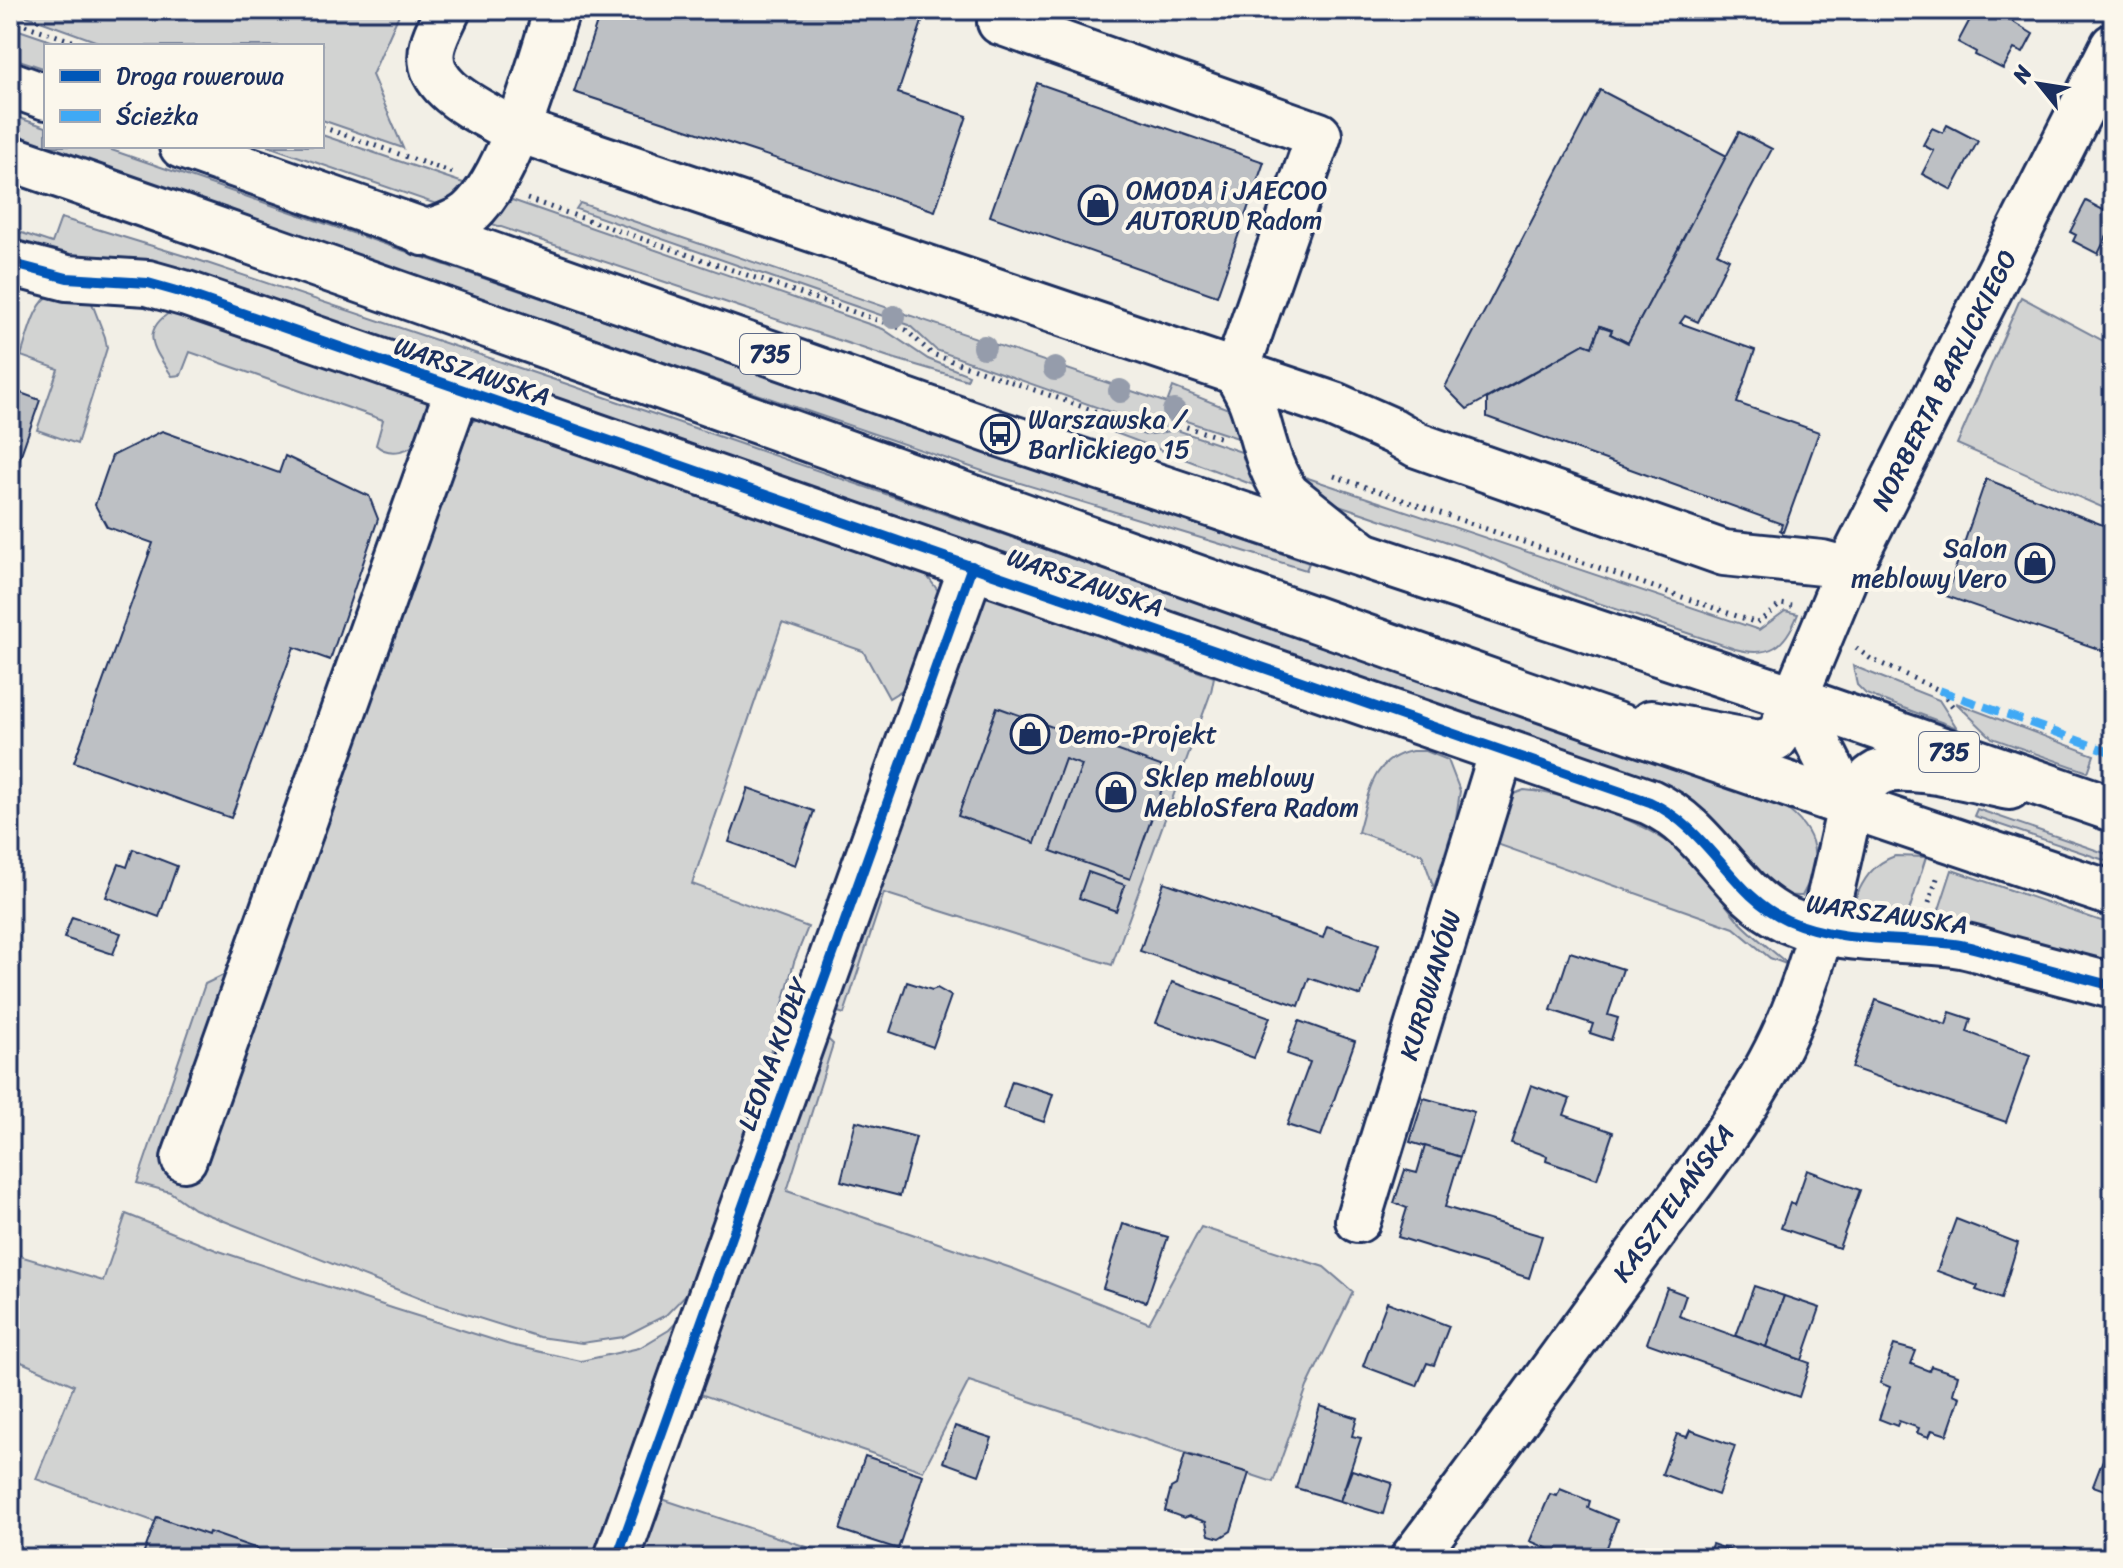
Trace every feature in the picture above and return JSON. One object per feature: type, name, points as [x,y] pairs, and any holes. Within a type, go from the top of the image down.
[{"type":"street","points":[[448,10],[432,48],[433,65],[440,82],[466,103],[516,129],[1334,405],[1417,445],[1724,553],[1822,563],[1848,570]]},
{"type":"street","points":[[423,233],[467,214],[491,186],[503,165],[557,10]]},
{"type":"street","points":[[1002,10],[1000,22],[1319,135],[1236,372],[1250,400],[1280,484],[1288,495],[1361,553]]},
{"type":"street","name":"NORBERTA BARLICKIEGO","points":[[1562,706],[1758,743],[1775,739],[1796,699],[1848,570],[2113,46]]},
{"type":"street","points":[[10,84],[44,96]]},
{"type":"street","name":"735","points":[[188,148],[1000,434],[1796,699],[2107,807]]},
{"type":"street","name":"WARSZAWSKA","points":[[10,158],[437,306],[1562,706],[2113,894]]},
{"type":"street","name":"WARSZAWSKA","points":[[10,263],[67,278],[165,287],[1663,808],[1689,826],[1762,905],[1787,920],[1823,931],[1879,940],[1957,944],[2113,986]]},
{"type":"street","points":[[184,1159],[458,389]]},
{"type":"street","name":"LEONA KUDŁY","points":[[617,1558],[972,566]]},
{"type":"street","points":[[1796,699],[1850,806]]},
{"type":"street","name":"KURDWANÓW","points":[[1358,1220],[1502,751]]},
{"type":"street","name":"KASZTELAŃSKA","points":[[1413,1558],[1726,1131],[1764,1072],[1786,1030],[1823,931],[1850,806],[1869,779],[1881,772],[1910,768],[2107,807]]},
{"type":"path","points":[[10,20],[81,44]]},
{"type":"path","points":[[324,128],[906,330],[932,354],[1143,428],[1177,424],[1267,454]]},
{"type":"path","points":[[1325,473],[1757,623],[1781,604],[1803,608],[1871,659],[1939,690]]},
{"type":"shaded area","points":[[10,10],[401,10],[372,75],[403,148],[324,121],[324,44],[104,44]]},
{"type":"shaded area","points":[[10,27],[60,44],[44,44],[44,68],[10,57]]},
{"type":"shaded area","points":[[10,115],[44,126],[44,148],[106,148],[1309,563],[1306,570],[997,476],[10,138]]},
{"type":"shaded area","points":[[324,136],[475,187],[467,194],[439,205],[274,148],[324,148]]},
{"type":"shaded area","points":[[512,200],[883,329],[928,359],[969,375],[967,380],[889,357],[492,224],[490,220]]},
{"type":"shaded area","points":[[580,203],[1167,403],[1173,387],[1231,410],[1244,440],[1174,417],[1141,423],[936,350],[909,325],[576,209]]},
{"type":"shaded area","points":[[61,218],[198,260],[567,384],[1775,801],[1799,820],[1812,842],[1813,867],[1809,881],[1802,896],[1778,892],[1752,871],[1730,841],[10,246],[10,229],[52,243]]},
{"type":"shaded area","points":[[54,292],[88,293],[107,348],[77,444],[37,430],[58,369],[21,356],[41,303]]},
{"type":"shaded area","points":[[2021,297],[2113,346],[2113,512],[1957,444]]},
{"type":"shaded area","points":[[172,311],[426,399],[433,413],[427,428],[412,446],[400,451],[387,451],[376,445],[383,420],[190,352],[181,375],[172,376],[156,350],[153,334],[155,326]]},
{"type":"shaded area","points":[[482,417],[918,564],[942,596],[915,682],[889,698],[863,651],[782,623],[692,884],[808,927],[794,962],[754,1114],[698,1282],[666,1315],[623,1337],[582,1343],[539,1337],[431,1303],[194,1209],[170,1192],[137,1183],[205,984],[244,965],[463,431],[471,422]]},
{"type":"shaded area","points":[[1096,418],[1145,435],[1177,430],[1253,456],[1264,489],[1094,425]]},
{"type":"shaded area","points":[[1293,473],[1759,630],[1785,611],[1798,614],[1788,635],[1775,647],[1758,652],[1735,649],[1577,596],[1474,551],[1324,500]]},
{"type":"shaded area","points":[[1000,593],[1101,626],[1108,640],[1214,677],[1112,965],[884,893],[844,1014],[826,1008],[983,598]]},
{"type":"shaded area","points":[[1853,666],[1939,700],[1957,728],[1866,694],[1857,685]]},
{"type":"shaded area","points":[[1956,703],[2094,755],[2088,772],[1992,738]]},
{"type":"shaded area","points":[[1412,751],[1426,751],[1448,760],[1460,791],[1456,818],[1434,888],[1422,854],[1358,832],[1373,781],[1379,771],[1387,762]]},
{"type":"shaded area","points":[[1524,790],[1588,804],[1633,823],[1672,845],[1701,873],[1738,920],[1789,965],[1770,958],[1734,928],[1494,843],[1511,795]]},
{"type":"shaded area","points":[[1977,809],[2113,856],[2113,863],[1974,816]]},
{"type":"shaded area","points":[[1895,856],[1926,857],[1904,927],[1870,916],[1854,901],[1869,874],[1880,863]]},
{"type":"shaded area","points":[[1952,870],[2113,925],[2113,967],[1933,928]]},
{"type":"shaded area","points":[[818,1030],[833,1044],[787,1191],[1014,1269],[1149,1323],[1201,1227],[1324,1267],[1353,1292],[1307,1387],[1273,1482],[969,1381],[923,1471],[697,1393]]},
{"type":"shaded area","points":[[126,1214],[216,1250],[395,1309],[510,1345],[581,1361],[639,1348],[669,1330],[688,1310],[604,1558],[256,1558],[36,1479],[74,1385],[10,1357],[10,1253],[103,1281]]},
{"type":"shaded area","points":[[659,1498],[840,1558],[636,1558]]},
{"type":"building","points":[[601,10],[926,10],[898,93],[967,116],[935,211],[574,92]]},
{"type":"building","points":[[1975,10],[1993,10],[2033,34],[2023,53],[2014,49],[2003,69],[1975,55],[1976,52],[1958,42]]},
{"type":"building","points":[[1037,83],[1264,162],[1217,296],[990,216]]},
{"type":"building","points":[[1600,90],[1727,156],[1628,343],[1610,334],[1612,330],[1600,326],[1592,347],[1584,344],[1467,409],[1445,387]]},
{"type":"building","points":[[1947,125],[1978,141],[1952,190],[1922,174],[1934,151],[1923,145],[1932,128],[1943,133]]},
{"type":"building","points":[[1739,132],[1772,149],[1717,253],[1729,259],[1698,322],[1685,316],[1680,323],[1755,350],[1737,403],[1819,432],[1783,532],[1780,530],[1782,524],[1487,417],[1487,399],[1584,344],[1592,347],[1600,326],[1612,330],[1610,334],[1628,343]]},
{"type":"building","points":[[2086,201],[2113,215],[2113,224],[2098,254],[2073,241],[2076,235],[2070,232]]},
{"type":"building","points":[[10,389],[40,400],[12,480],[10,479]]},
{"type":"building","points":[[162,431],[279,473],[285,456],[369,496],[378,519],[330,660],[294,647],[231,818],[74,762],[153,543],[107,527],[95,505],[112,456]]},
{"type":"building","name":"Salon meblowy Vero","points":[[1986,479],[2113,529],[2113,654],[1946,596]]},
{"type":"building","name":"Sklep meblowy MebloSfera Radom","points":[[997,707],[1169,769],[1130,879],[1051,851],[1082,765],[1065,759],[1035,843],[958,816]]},
{"type":"building","points":[[748,788],[814,811],[795,865],[729,842]]},
{"type":"building","points":[[133,849],[177,866],[159,917],[106,897],[119,864],[127,867]]},
{"type":"building","points":[[1088,872],[1125,885],[1116,911],[1079,898]]},
{"type":"building","points":[[1164,882],[1323,938],[1327,926],[1379,944],[1361,996],[1309,978],[1299,1006],[1140,951]]},
{"type":"building","points":[[72,917],[121,933],[113,954],[64,938]]},
{"type":"building","points":[[1570,952],[1623,969],[1608,1015],[1618,1018],[1611,1040],[1590,1033],[1593,1024],[1551,1010]]},
{"type":"building","points":[[907,982],[932,990],[937,988],[951,996],[933,1047],[890,1032]]},
{"type":"building","points":[[1172,982],[1270,1017],[1254,1058],[1156,1023]]},
{"type":"building","points":[[1876,1000],[1946,1025],[1950,1012],[1971,1019],[1967,1032],[2030,1055],[2006,1122],[1852,1068]]},
{"type":"building","points":[[1299,1021],[1355,1041],[1321,1136],[1287,1125],[1310,1062],[1287,1054]]},
{"type":"building","points":[[1012,1081],[1053,1094],[1044,1122],[1003,1108]]},
{"type":"building","points":[[1531,1085],[1570,1099],[1564,1115],[1613,1132],[1597,1179],[1546,1161],[1547,1156],[1511,1143]]},
{"type":"building","points":[[1424,1098],[1474,1112],[1460,1157],[1410,1142]]},
{"type":"building","points":[[856,1121],[916,1137],[900,1196],[841,1181]]},
{"type":"building","points":[[1425,1146],[1460,1157],[1445,1207],[1542,1236],[1529,1278],[1398,1237],[1407,1208],[1394,1203],[1405,1170],[1417,1173]]},
{"type":"building","points":[[1807,1170],[1860,1190],[1839,1248],[1781,1228],[1790,1203],[1795,1205]]},
{"type":"building","points":[[1956,1219],[2018,1243],[2001,1299],[1976,1290],[1978,1286],[1937,1271]]},
{"type":"building","points":[[1123,1224],[1168,1237],[1146,1302],[1103,1288]]},
{"type":"building","points":[[1754,1286],[1784,1296],[1766,1347],[1736,1336]]},
{"type":"building","points":[[1667,1288],[1686,1295],[1679,1316],[1810,1363],[1799,1397],[1647,1343]]},
{"type":"building","points":[[1784,1296],[1820,1308],[1802,1360],[1766,1347]]},
{"type":"building","points":[[1387,1302],[1449,1326],[1434,1365],[1427,1363],[1417,1386],[1363,1366]]},
{"type":"building","points":[[1894,1345],[1916,1351],[1911,1364],[1929,1371],[1931,1366],[1958,1375],[1953,1394],[1960,1397],[1947,1435],[1932,1430],[1929,1437],[1917,1433],[1919,1428],[1899,1421],[1897,1426],[1879,1419],[1890,1387],[1880,1383]]},
{"type":"building","points":[[1320,1406],[1357,1418],[1352,1436],[1361,1438],[1340,1501],[1296,1488]]},
{"type":"building","points":[[955,1426],[992,1438],[979,1475],[943,1462]]},
{"type":"building","points":[[1690,1430],[1735,1446],[1718,1495],[1662,1474],[1677,1434],[1687,1437]]},
{"type":"building","points":[[2107,1449],[2113,1450],[2113,1493],[2093,1486]]},
{"type":"building","points":[[1185,1454],[1249,1473],[1231,1531],[1220,1538],[1209,1535],[1206,1522],[1165,1511]]},
{"type":"building","points":[[865,1456],[923,1475],[898,1549],[840,1530]]},
{"type":"building","points":[[1352,1470],[1392,1483],[1383,1514],[1340,1501]]},
{"type":"building","points":[[1560,1489],[1590,1501],[1588,1508],[1617,1520],[1603,1558],[1570,1558],[1530,1541],[1550,1494],[1557,1496]]},
{"type":"building","points":[[157,1517],[208,1535],[209,1532],[283,1558],[142,1558]]},
{"type":"building","points":[[1712,1544],[1746,1556],[1707,1558]]},
{"type":"building","points":[[2065,1547],[2093,1558],[2061,1558]]},
{"type":"marked path","points":[[1939,690],[2113,753]]},
{"type":"cycle path","points":[[10,263],[67,278],[148,283],[187,294],[1650,802],[1689,829],[1767,909],[1807,927],[1848,936],[1961,945],[2113,986]]},
{"type":"cycle path","points":[[617,1558],[972,566]]},
{"type":"place","name":"OMODA i JAECOO AUTORUD Radom","points":[[1098,205]]},
{"type":"place","name":"Warszawska / Barlickiego 15","points":[[1000,434]]},
{"type":"place","name":"Salon meblowy Vero","points":[[2035,563]]},
{"type":"place","name":"Demo-Projekt","points":[[1030,734]]},
{"type":"place","name":"Sklep meblowy MebloSfera Radom","points":[[1116,792]]}]
